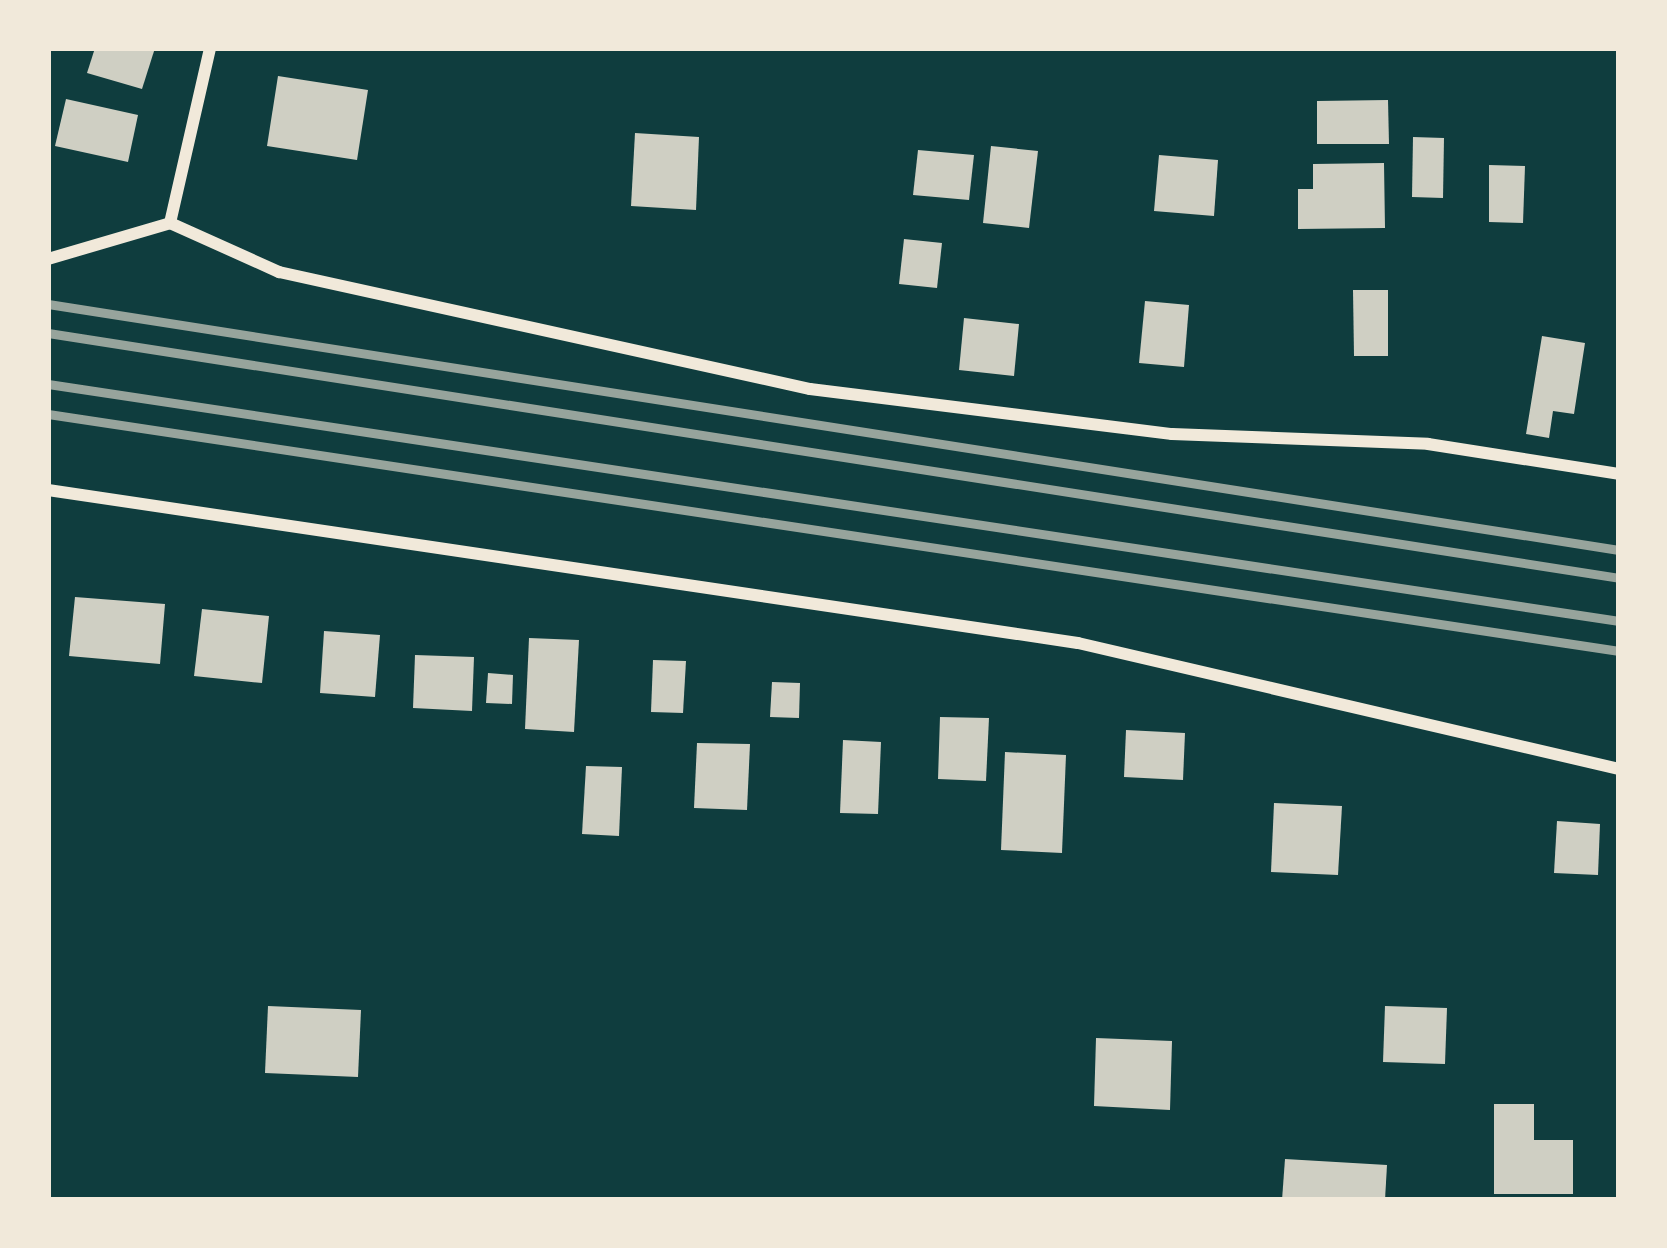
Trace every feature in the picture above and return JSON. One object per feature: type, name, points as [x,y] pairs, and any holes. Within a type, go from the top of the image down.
[{"type":"street","points":[[170,223],[211,48]]},
{"type":"street","points":[[48,259],[170,223],[279,272],[810,388],[1172,434],[1428,444],[1619,474]]},
{"type":"street","points":[[48,490],[1078,643],[1619,769]]},
{"type":"building","points":[[95,48],[155,48],[142,89],[87,73]]},
{"type":"building","points":[[278,76],[368,90],[357,160],[267,146]]},
{"type":"building","points":[[66,99],[138,115],[128,162],[55,146]]},
{"type":"building","points":[[1388,100],[1389,144],[1317,144],[1317,101]]},
{"type":"building","points":[[635,133],[699,137],[696,210],[631,206]]},
{"type":"building","points":[[1413,137],[1444,138],[1443,198],[1412,197]]},
{"type":"building","points":[[991,146],[1038,151],[1029,228],[983,223]]},
{"type":"building","points":[[918,150],[974,155],[969,200],[913,195]]},
{"type":"building","points":[[1159,155],[1218,160],[1214,216],[1154,211]]},
{"type":"building","points":[[1384,163],[1385,228],[1298,229],[1298,189],[1313,189],[1313,164]]},
{"type":"building","points":[[1489,165],[1525,166],[1523,223],[1489,222]]},
{"type":"building","points":[[904,239],[942,243],[937,288],[899,284]]},
{"type":"building","points":[[1353,290],[1388,290],[1388,356],[1354,356]]},
{"type":"building","points":[[1145,301],[1189,305],[1184,367],[1139,363]]},
{"type":"building","points":[[964,318],[1019,324],[1014,376],[959,370]]},
{"type":"building","points":[[1542,336],[1585,343],[1574,414],[1553,411],[1549,438],[1526,434]]},
{"type":"building","points":[[75,597],[165,604],[160,664],[69,656]]},
{"type":"building","points":[[202,609],[269,616],[262,683],[194,676]]},
{"type":"building","points":[[324,631],[380,635],[375,697],[320,693]]},
{"type":"building","points":[[529,638],[579,640],[574,732],[525,729]]},
{"type":"building","points":[[415,655],[474,657],[472,711],[413,708]]},
{"type":"building","points":[[653,660],[686,661],[683,713],[651,712]]},
{"type":"building","points":[[488,673],[513,675],[512,704],[486,703]]},
{"type":"building","points":[[772,682],[800,683],[799,718],[770,717]]},
{"type":"building","points":[[940,717],[989,718],[986,781],[938,779]]},
{"type":"building","points":[[1126,730],[1185,733],[1183,780],[1124,777]]},
{"type":"building","points":[[843,740],[881,742],[878,814],[840,813]]},
{"type":"building","points":[[697,743],[750,744],[747,810],[694,808]]},
{"type":"building","points":[[1005,752],[1066,755],[1062,853],[1001,850]]},
{"type":"building","points":[[586,766],[622,767],[619,836],[582,834]]},
{"type":"building","points":[[1274,803],[1342,806],[1338,875],[1271,872]]},
{"type":"building","points":[[1557,821],[1600,824],[1598,875],[1554,873]]},
{"type":"building","points":[[268,1006],[361,1010],[358,1077],[265,1073]]},
{"type":"building","points":[[1385,1006],[1447,1008],[1445,1064],[1383,1062]]},
{"type":"building","points":[[1096,1038],[1172,1041],[1170,1110],[1094,1106]]},
{"type":"building","points":[[1494,1104],[1534,1104],[1534,1140],[1573,1140],[1573,1194],[1494,1194]]},
{"type":"building","points":[[1285,1159],[1387,1165],[1385,1200],[1282,1200]]},
{"type":"railway","points":[[48,304],[1619,550]]},
{"type":"railway","points":[[48,333],[1619,578]]},
{"type":"railway","points":[[48,384],[1619,621]]},
{"type":"railway","points":[[48,414],[1619,651]]}]
